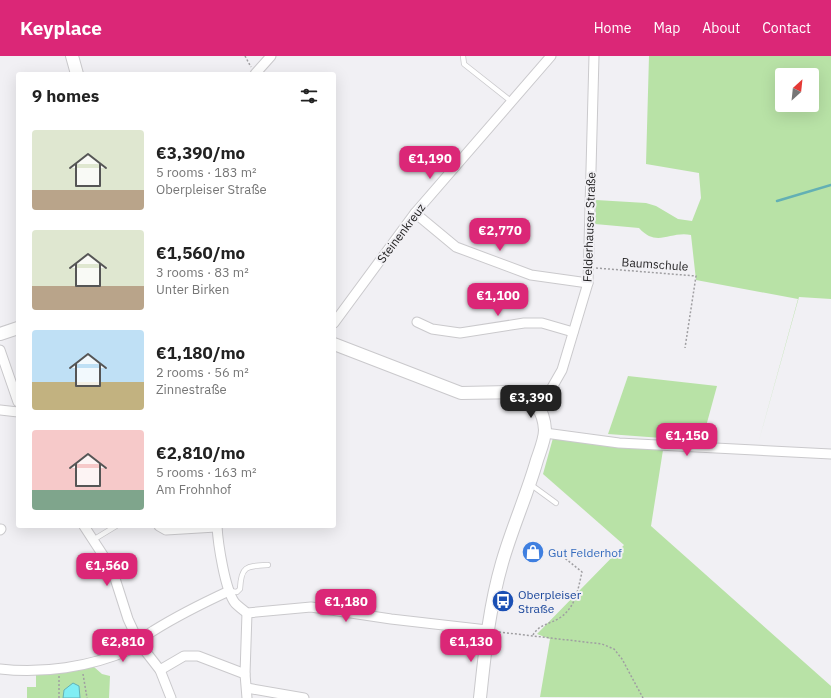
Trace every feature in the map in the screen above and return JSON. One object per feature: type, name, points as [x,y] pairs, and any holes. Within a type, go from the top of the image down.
[{"type":"main road","points":[[72,56],[76,72]]},
{"type":"main road","points":[[0,334],[16,329]]},
{"type":"main road","points":[[336,345],[462,393],[517,392],[523,394],[537,405],[542,414],[545,433],[530,484],[502,562],[487,630],[480,698]]},
{"type":"street","points":[[253,71],[271,56]]},
{"type":"street","name":"Steinenkreuz","points":[[336,320],[414,213],[551,56]]},
{"type":"street","name":"Felderhauser Straße","points":[[550,391],[562,370],[588,283],[594,56]]},
{"type":"street","points":[[414,213],[456,247],[531,275],[588,283]]},
{"type":"street","points":[[417,322],[432,329],[460,333],[524,323],[542,324],[573,332]]},
{"type":"street","points":[[0,350],[16,396]]},
{"type":"street","points":[[0,410],[16,412]]},
{"type":"street","points":[[545,433],[619,443],[831,454]]},
{"type":"street","points":[[85,528],[112,569],[128,619],[139,643],[160,670],[171,698]]},
{"type":"street","points":[[162,528],[166,530],[199,528]]},
{"type":"street","points":[[216,528],[229,591],[236,604],[247,613],[311,607],[391,619],[487,630]]},
{"type":"street","points":[[0,669],[20,671],[61,668],[81,664],[130,649],[152,632],[229,591]]},
{"type":"street","points":[[247,613],[247,698]]},
{"type":"street","points":[[160,670],[184,656],[198,656],[246,674]]},
{"type":"street","points":[[247,688],[304,698]]},
{"type":"lane","points":[[462,56],[464,64],[512,102]]},
{"type":"lane","points":[[530,484],[556,503]]},
{"type":"lane","points":[[93,540],[113,528]]},
{"type":"lane","points":[[229,591],[237,592],[240,589],[241,575],[249,566],[268,565]]},
{"type":"path","points":[[245,56],[253,71]]},
{"type":"path","name":"Baumschule","points":[[588,267],[696,276],[685,348]]},
{"type":"path","points":[[532,635],[536,628],[561,617],[576,601],[582,572],[561,556]]},
{"type":"path","points":[[487,630],[602,644],[614,649],[622,659],[642,698]]},
{"type":"path","points":[[81,664],[87,698]]},
{"type":"path","points":[[60,698],[58,678],[61,668]]},
{"type":"green space","points":[[649,56],[831,56],[831,299],[799,297],[758,444],[798,299],[696,280],[691,235],[683,234],[658,238],[646,234],[639,228],[595,224],[596,200],[646,203],[656,206],[678,219],[692,221],[701,198],[699,173],[646,164]]},
{"type":"green space","points":[[628,376],[717,386],[702,441],[608,434]]},
{"type":"green space","points":[[553,438],[663,450],[651,526],[831,686],[831,698],[540,697],[550,639],[537,634],[624,545],[543,474]]},
{"type":"green space","points":[[94,667],[102,674],[110,676],[109,698],[27,698],[27,687],[36,687],[36,675]]},
{"type":"water","points":[[73,683],[79,686],[80,698],[63,698],[64,690]]},
{"type":"waterway","points":[[777,201],[831,185]]},
{"type":"place","name":"Gut Felderhof","points":[[533,552]]},
{"type":"place","name":"Oberpleiser Straße","points":[[503,601]]}]
